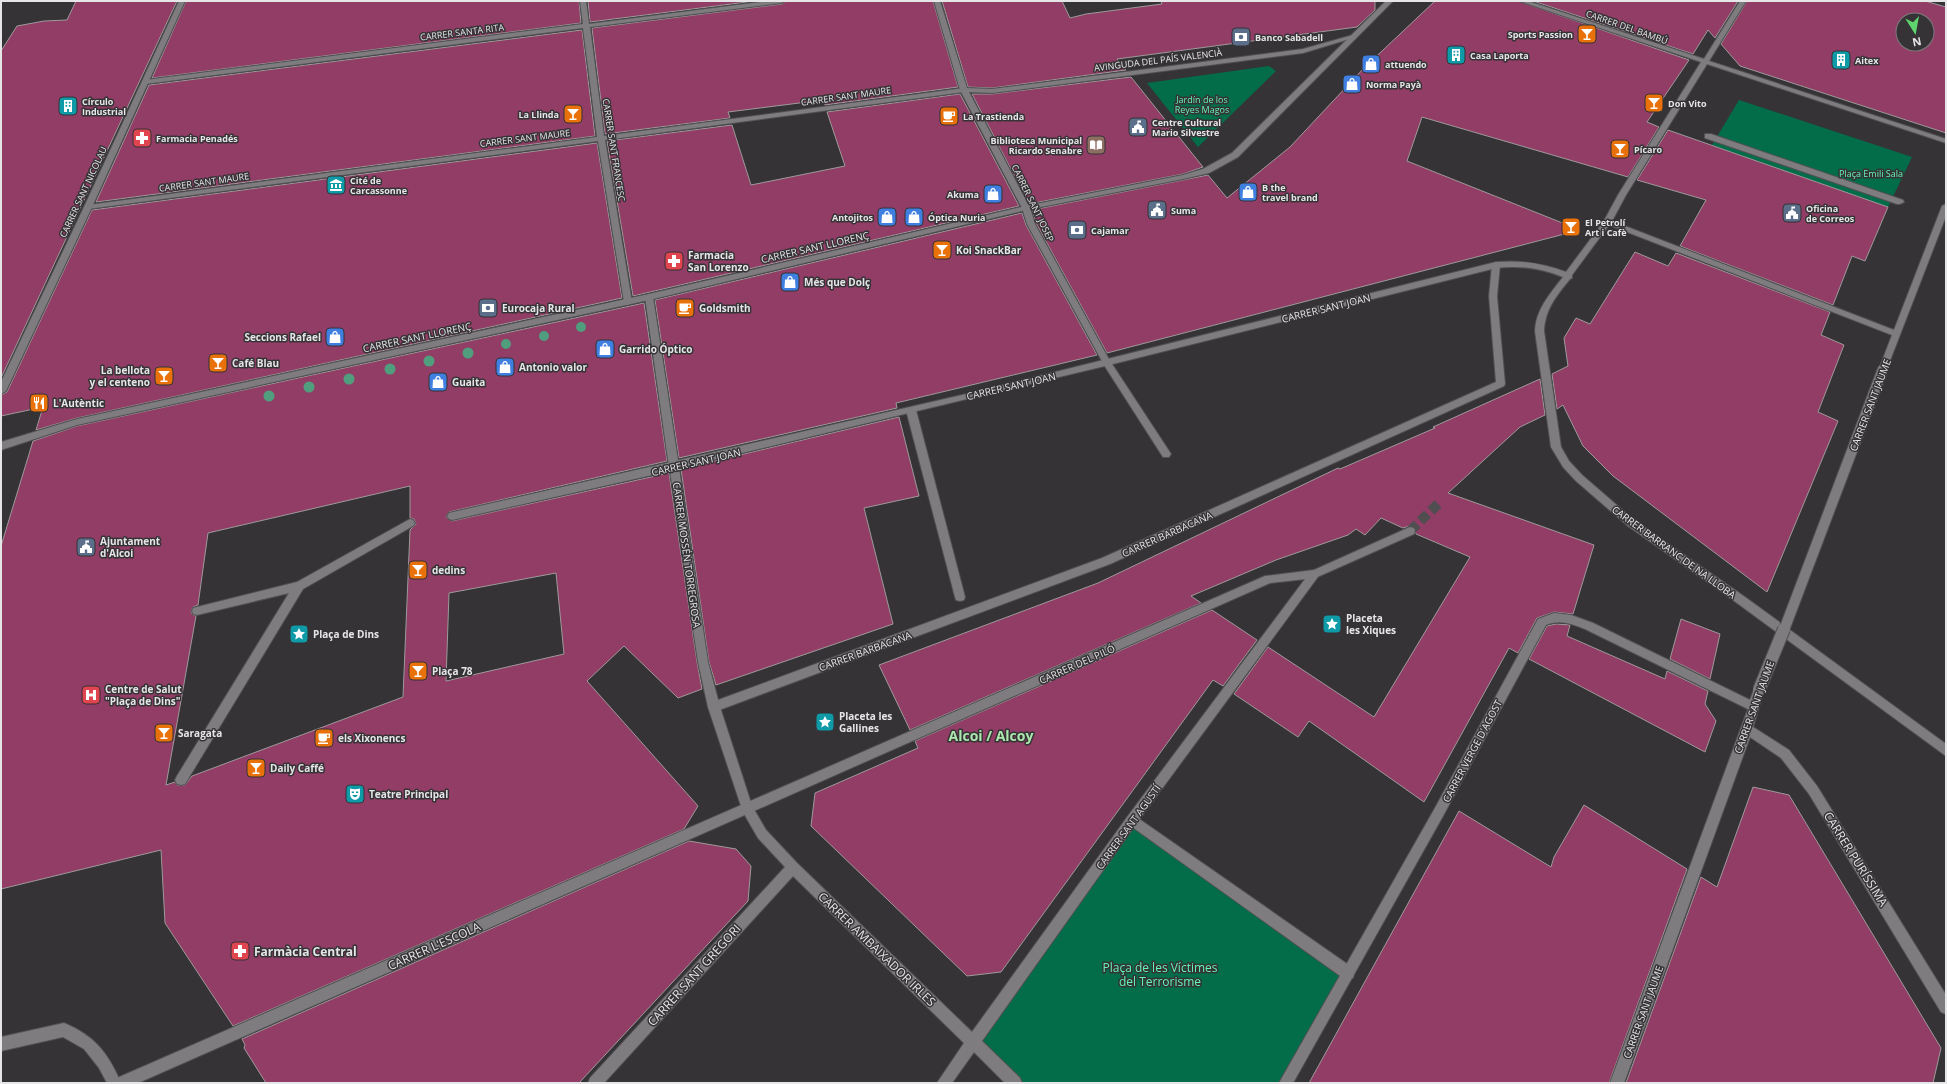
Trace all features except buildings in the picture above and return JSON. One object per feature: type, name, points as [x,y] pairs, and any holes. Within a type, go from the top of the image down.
[{"type":"street","name":"CARRER SANT NICOLAU","points":[[1,391],[88,207],[182,1]]},
{"type":"street","name":"CARRER SANT FRANCESC","points":[[583,1],[601,138],[628,302]]},
{"type":"street","name":"CARRER SANTA RITA","points":[[145,82],[782,1]]},
{"type":"street","name":"CARRER SANT JOSEP","points":[[937,1],[964,90],[1026,208],[1031,224],[1107,363],[1166,454]]},
{"type":"street","name":"AVINGUDA DEL PAÍS VALENCIÀ","points":[[1026,208],[1183,177],[1206,170],[1223,162],[1235,155],[1246,145],[1390,1]]},
{"type":"street","name":"CARRER DEL BAMBÚ","points":[[1522,1],[1704,62]]},
{"type":"street","points":[[1743,1],[1704,62],[1607,222],[1897,334],[1946,206]]},
{"type":"street","name":"AVINGUDA DEL PAÍS VALENCIÀ","points":[[964,90],[992,91],[1303,51],[1353,37]]},
{"type":"street","points":[[1704,62],[1946,141]]},
{"type":"street","name":"CARRER SANT MAURE","points":[[88,207],[964,90]]},
{"type":"street","points":[[1708,136],[1900,202]]},
{"type":"street","name":"CARRER SANT LLORENÇ","points":[[1,446],[77,422],[628,302],[1026,208]]},
{"type":"street","name":"CARRER BARRANC DE NA LLOBA","points":[[1607,222],[1569,276],[1546,304],[1538,325],[1556,447],[1566,464],[1597,496],[1631,523],[1740,600],[1946,750]]},
{"type":"street","name":"CARRER SANT JOAN","points":[[452,516],[674,467],[1107,363],[1496,265],[1520,262],[1539,265],[1569,276]]},
{"type":"street","name":"CARRER BARBACANA","points":[[714,707],[1106,561],[1502,384],[1493,296],[1496,265]]},
{"type":"street","name":"CARRER MOSSÉN TORREGROSA","points":[[649,297],[703,662],[714,707],[746,808]]},
{"type":"street","name":"CARRER SANT JAUME","points":[[1617,1083],[1747,729],[1759,690],[1788,620],[1897,334]]},
{"type":"street","points":[[911,410],[960,597]]},
{"type":"street","points":[[196,611],[299,586],[410,523]]},
{"type":"street","name":"CARRER DEL PILÓ","points":[[746,808],[1269,579],[1315,574],[1410,531]]},
{"type":"street","name":"CARRER SANT AGUSTÍ","points":[[944,1083],[1132,820],[1315,574]]},
{"type":"street","points":[[181,780],[299,586]]},
{"type":"street","name":"CARRER VERGE D'AGOST","points":[[1286,1083],[1439,812],[1542,622],[1550,616],[1563,617],[1590,626],[1754,707]]},
{"type":"street","name":"CARRER PURÍSSIMA","points":[[1747,729],[1785,754],[1813,790],[1946,1007]]},
{"type":"street","name":"CARRER AMBAIXADOR IRLES","points":[[746,808],[762,834],[793,867],[1015,1083]]},
{"type":"street","name":"CARRER L'ESCOLA","points":[[122,1083],[746,808]]},
{"type":"street","points":[[1132,820],[1348,973]]},
{"type":"street","name":"CARRER SANT GREGORI","points":[[595,1083],[793,867]]},
{"type":"street","points":[[1,1044],[64,1030],[89,1044],[104,1063],[114,1083]]},
{"type":"green space","name":"Jardín de los Reyes Magos","points":[[1269,66],[1276,71],[1198,147],[1147,83]]},
{"type":"green space","name":"Plaça Emili Sala","points":[[1739,100],[1912,157],[1888,207],[1712,145]]},
{"type":"green space","name":"Plaça de les Víctimes del Terrorisme","points":[[1132,820],[1348,973],[1286,1083],[1015,1083],[974,1042]]},
{"type":"tunnel","points":[[1410,531],[1439,503]]},
{"type":"place","name":"Sports Passion","points":[[1587,34]]},
{"type":"place","name":"Banco Sabadell","points":[[1241,37]]},
{"type":"place","name":"Casa Laporta","points":[[1456,55]]},
{"type":"place","name":"Aitex","points":[[1841,60]]},
{"type":"place","name":"attuendo","points":[[1371,64]]},
{"type":"place","name":"Norma Payà","points":[[1352,84]]},
{"type":"place","name":"Don Vito","points":[[1654,103]]},
{"type":"place","name":"Círculo Industrial","points":[[68,106]]},
{"type":"place","name":"La Llinda","points":[[573,114]]},
{"type":"place","name":"La Trastienda","points":[[949,116]]},
{"type":"place","name":"Centre Cultural Mario Silvestre","points":[[1138,127]]},
{"type":"place","name":"Farmacia Penadés","points":[[142,138]]},
{"type":"place","name":"Biblioteca Municipal Ricardo Senabre","points":[[1096,145]]},
{"type":"place","name":"Pícaro","points":[[1620,149]]},
{"type":"place","name":"Cité de Carcassonne","points":[[336,185]]},
{"type":"place","name":"B the travel brand","points":[[1248,192]]},
{"type":"place","name":"Akuma","points":[[993,194]]},
{"type":"place","name":"Suma","points":[[1157,210]]},
{"type":"place","name":"Oficina de Correos","points":[[1792,213]]},
{"type":"place","name":"Antojitos","points":[[887,217]]},
{"type":"place","name":"Óptica Nuria","points":[[914,217]]},
{"type":"place","name":"El Petrolí Art i Cafè","points":[[1571,227]]},
{"type":"place","name":"Cajamar","points":[[1077,230]]},
{"type":"place","name":"Koi SnackBar","points":[[942,250]]},
{"type":"place","name":"Farmacia San Lorenzo","points":[[674,261]]},
{"type":"place","name":"Més que Dolç","points":[[790,282]]},
{"type":"place","name":"Eurocaja Rural","points":[[488,308]]},
{"type":"place","name":"Goldsmith","points":[[685,308]]},
{"type":"place","name":"Seccions Rafael","points":[[335,337]]},
{"type":"place","name":"Garrido Óptico","points":[[605,349]]},
{"type":"place","name":"Café Blau","points":[[218,363]]},
{"type":"place","name":"Antonio valor","points":[[505,367]]},
{"type":"place","name":"La bellota y el centeno","points":[[164,376]]},
{"type":"place","name":"Guaita","points":[[438,382]]},
{"type":"place","name":"L'Autèntic","points":[[39,403]]},
{"type":"place","name":"Ajuntament d'Alcoi","points":[[86,547]]},
{"type":"place","name":"dedins","points":[[418,570]]},
{"type":"place","name":"Placeta les Xiques","points":[[1332,624]]},
{"type":"place","name":"Plaça de Dins","points":[[299,634]]},
{"type":"place","name":"Plaça 78","points":[[418,671]]},
{"type":"place","name":"Centre de Salut \"Plaça de Dins\"","points":[[91,695]]},
{"type":"place","name":"Placeta les Gallines","points":[[825,722]]},
{"type":"place","name":"Saragata","points":[[164,733]]},
{"type":"place","name":"els Xixonencs","points":[[324,738]]},
{"type":"place","name":"Daily Caffé","points":[[256,768]]},
{"type":"place","name":"Teatre Principal","points":[[355,794]]},
{"type":"place","name":"Farmàcia Central","points":[[240,951]]},
{"type":"district","name":"Alcoi / Alcoy","points":[[991,735]]}]
